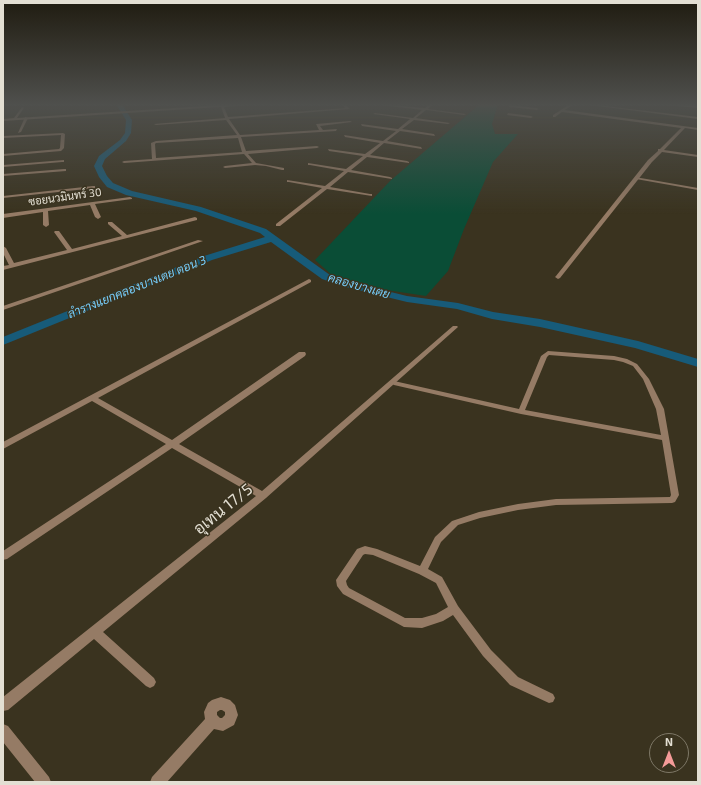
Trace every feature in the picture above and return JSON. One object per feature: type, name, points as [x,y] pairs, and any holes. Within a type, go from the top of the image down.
[{"type":"street","points":[[154,159],[153,143],[175,141]]},
{"type":"street","points":[[241,141],[245,152],[255,164]]},
{"type":"street","points":[[375,141],[421,148]]},
{"type":"street","points":[[558,277],[636,178],[659,150],[669,141]]},
{"type":"street","points":[[278,226],[325,187],[384,142]]},
{"type":"street","points":[[124,162],[245,152],[317,148]]},
{"type":"street","points":[[330,150],[407,162]]},
{"type":"street","points":[[659,150],[698,156]]},
{"type":"street","points":[[3,166],[62,161]]},
{"type":"street","points":[[225,167],[255,164],[282,169]]},
{"type":"street","points":[[310,164],[390,178]]},
{"type":"street","points":[[3,175],[64,170]]},
{"type":"street","points":[[290,181],[370,195]]},
{"type":"street","points":[[3,197],[93,187]]},
{"type":"street","name":"ซอยนวมินทร์ 30","points":[[3,216],[130,198]]},
{"type":"street","points":[[92,204],[98,217]]},
{"type":"street","points":[[45,211],[46,225]]},
{"type":"street","points":[[3,268],[195,218]]},
{"type":"street","points":[[110,223],[126,237]]},
{"type":"street","points":[[57,232],[71,251]]},
{"type":"street","points":[[3,308],[200,241]]},
{"type":"street","points":[[3,248],[13,266]]},
{"type":"street","points":[[3,446],[309,281]]},
{"type":"street","name":"อุเทน 17/5","points":[[3,705],[263,496],[394,383],[455,328]]},
{"type":"street","points":[[3,556],[172,444],[302,354]]},
{"type":"street","points":[[92,398],[263,496]]},
{"type":"street","points":[[94,632],[150,682]]},
{"type":"street","points":[[157,782],[212,722]]},
{"type":"street","points":[[3,731],[44,782]]},
{"type":"lane","points":[[3,155],[60,150],[62,148],[63,141]]},
{"type":"lane","points":[[636,178],[698,189]]},
{"type":"lane","points":[[422,570],[438,540],[455,523],[479,515],[518,507],[556,502],[672,500],[675,495],[660,409],[646,379],[635,365],[625,360],[614,358],[548,353],[544,356],[521,412]]},
{"type":"lane","points":[[394,383],[521,412],[665,438]]},
{"type":"lane","points":[[454,609],[439,618],[422,623],[404,622],[346,591],[342,586],[341,580],[360,552],[365,550],[422,570],[439,580],[454,609],[487,653],[514,681],[549,698]]},
{"type":"green space","points":[[437,141],[512,141],[493,162],[464,229],[448,271],[426,296],[380,289],[333,276],[315,260],[390,181]]},
{"type":"waterway","name":"คลองบางเตย","points":[[123,141],[102,158],[98,166],[103,177],[110,185],[129,193],[198,209],[263,231],[273,238]]},
{"type":"waterway","name":"ลำรางแยกคลองบางเตย ตอน 3","points":[[3,341],[208,258],[273,238]]},
{"type":"waterway","name":"คลองบางเตย","points":[[273,238],[326,277],[346,284],[407,299],[458,306],[492,315],[540,323],[638,345],[698,363]]}]
